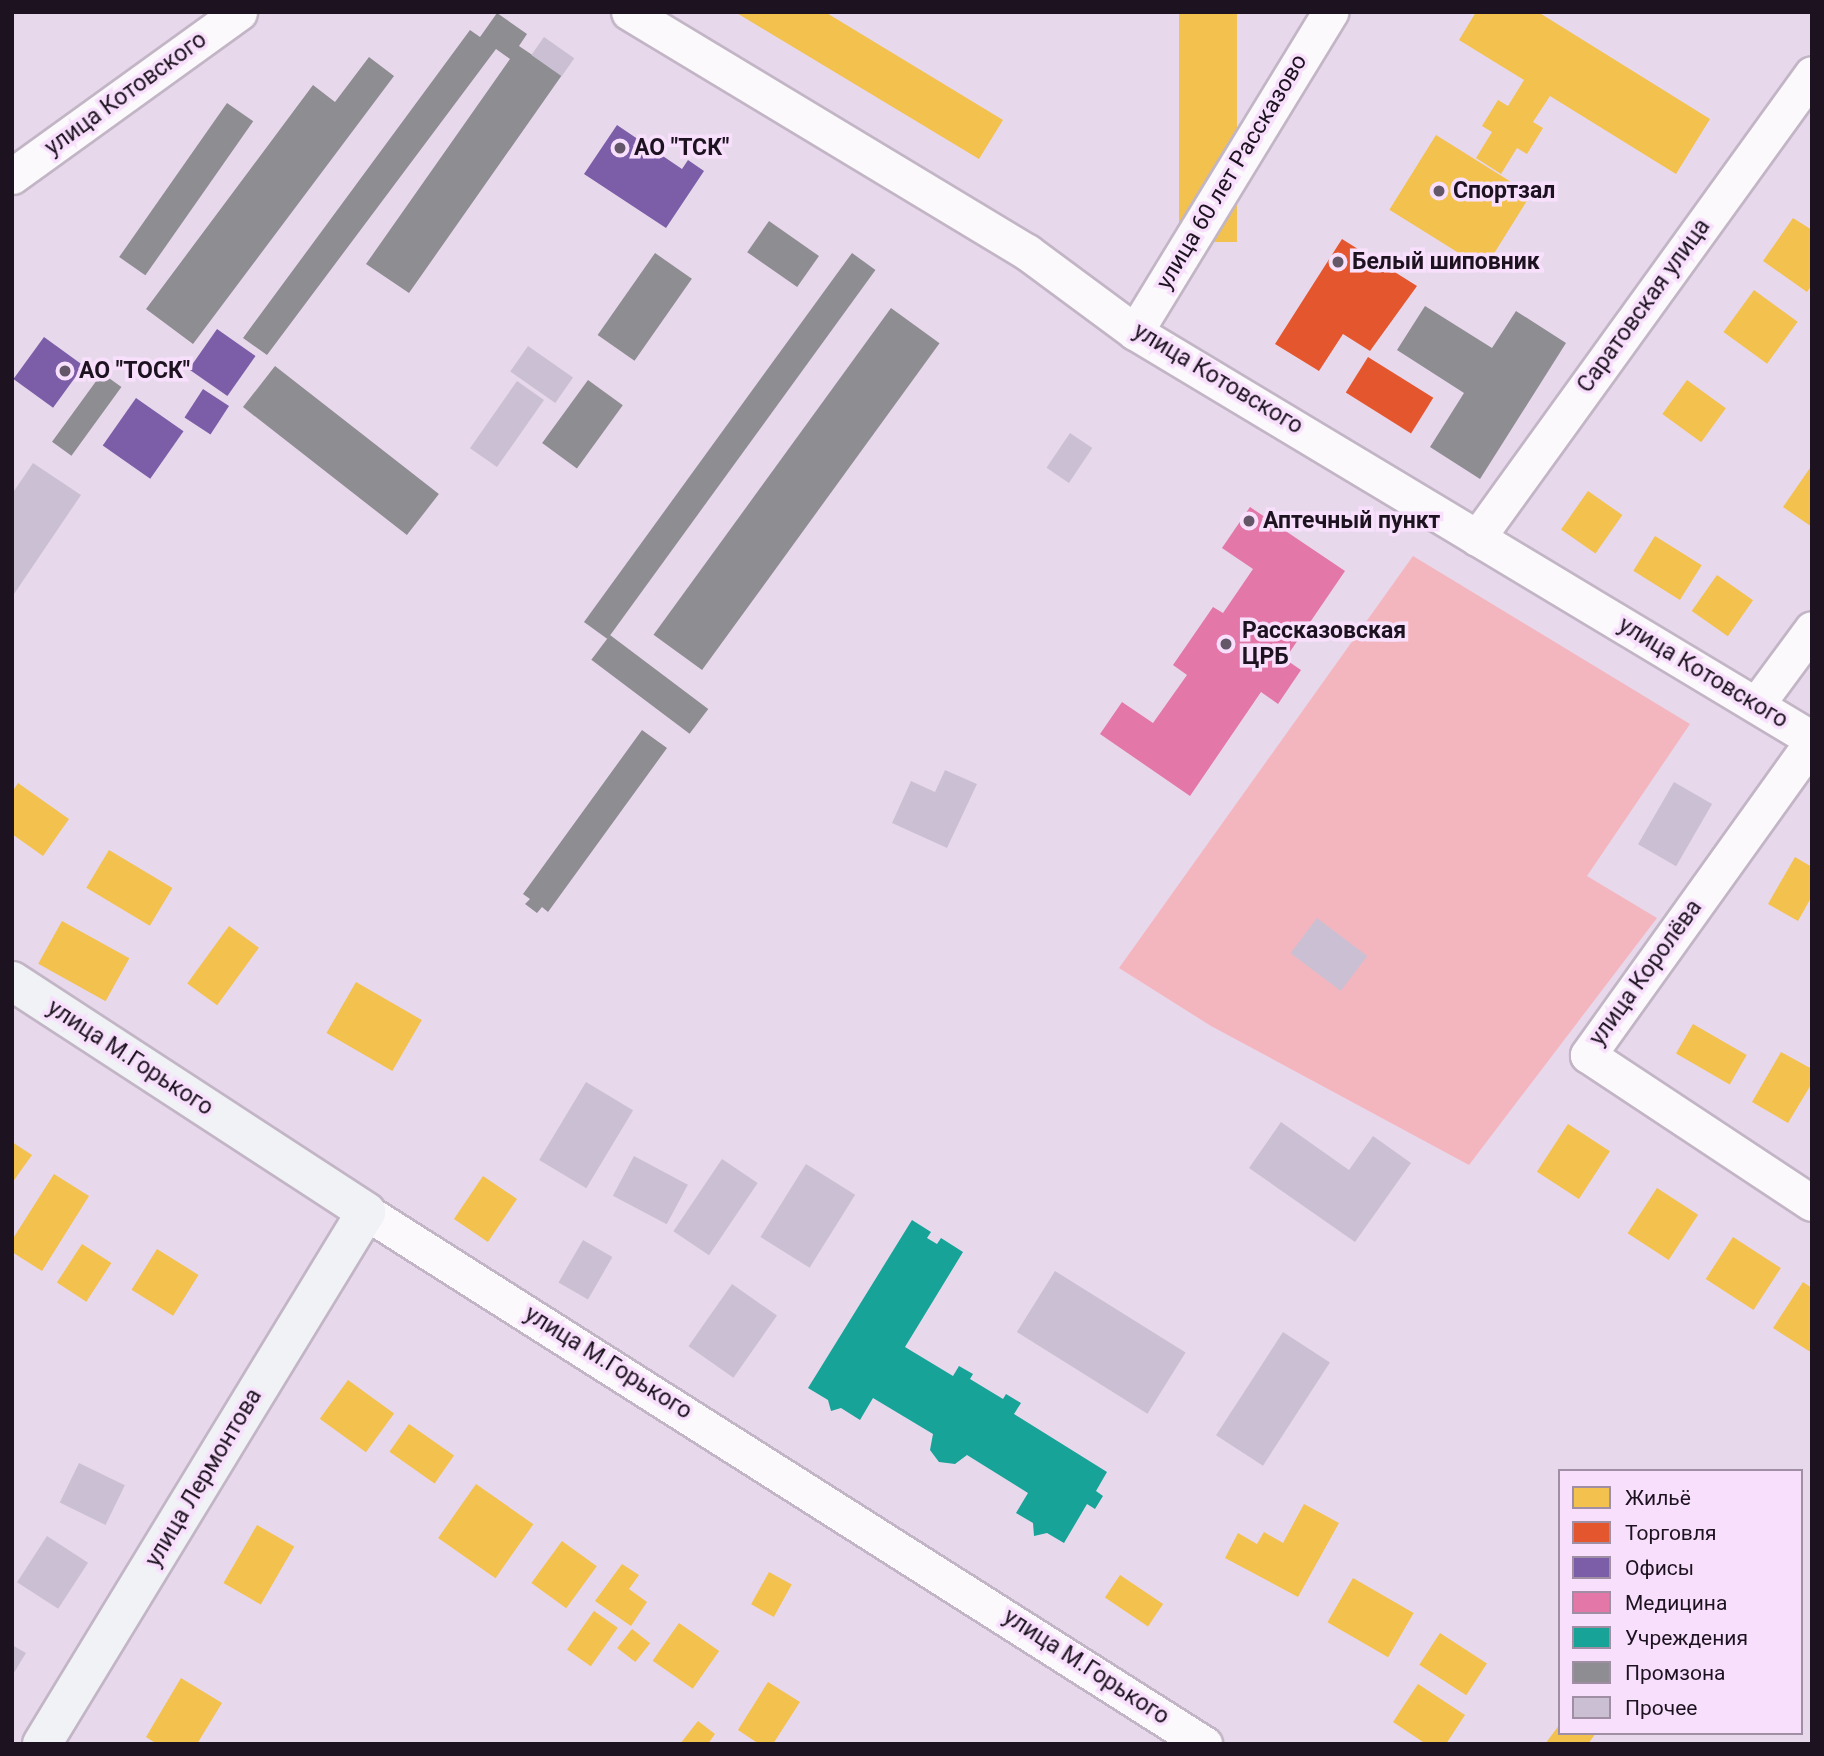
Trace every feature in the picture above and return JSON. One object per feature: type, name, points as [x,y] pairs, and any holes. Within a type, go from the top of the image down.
[{"type":"street","name":"улица Котовского","points":[[12,176],[239,12]]},
{"type":"street","name":"улица Котовского","points":[[629,12],[1027,252],[1135,332],[1812,740]]},
{"type":"street","name":"улица 60 лет Рассказово","points":[[1135,332],[1330,12]]},
{"type":"street","name":"Саратовская улица","points":[[1477,538],[1812,74]]},
{"type":"street","points":[[1756,705],[1812,629]]},
{"type":"street","name":"улица Королёва","points":[[1812,740],[1588,1055],[1812,1203]]},
{"type":"street","name":"улица М.Горького","points":[[12,981],[366,1212],[1204,1744]]},
{"type":"street","name":"улица Лермонтова","points":[[42,1744],[366,1212]]},
{"type":"shaded area","points":[[1413,556],[1690,724],[1587,876],[1657,918],[1469,1165],[1211,1026],[1119,968]]},
{"type":"building: Жильё","points":[[735,12],[825,12],[1003,120],[979,159]]},
{"type":"building: Жильё","points":[[1179,12],[1237,12],[1237,242],[1179,242]]},
{"type":"building: Жильё","points":[[1476,12],[1538,12],[1710,119],[1676,174],[1550,96],[1533,122],[1543,128],[1527,154],[1517,148],[1501,174],[1476,158],[1492,132],[1482,126],[1498,100],[1508,106],[1524,80],[1459,40]]},
{"type":"building: Жильё","points":[[1436,135],[1531,194],[1484,269],[1389,210]]},
{"type":"building: Жильё","points":[[1793,218],[1812,230],[1812,285],[1807,292],[1763,261]]},
{"type":"building: Жильё","points":[[1754,290],[1798,322],[1767,364],[1723,332]]},
{"type":"building: Жильё","points":[[1687,380],[1726,408],[1701,442],[1662,414]]},
{"type":"building: Жильё","points":[[1812,465],[1812,527],[1783,507]]},
{"type":"building: Жильё","points":[[1588,491],[1622,515],[1595,554],[1561,530]]},
{"type":"building: Жильё","points":[[1655,536],[1702,565],[1680,600],[1633,571]]},
{"type":"building: Жильё","points":[[1717,575],[1753,600],[1728,636],[1692,611]]},
{"type":"building: Жильё","points":[[18,783],[69,819],[43,856],[12,834],[12,792]]},
{"type":"building: Жильё","points":[[109,850],[172,888],[150,926],[86,888]]},
{"type":"building: Жильё","points":[[1795,857],[1812,867],[1812,896],[1798,921],[1768,904]]},
{"type":"building: Жильё","points":[[62,921],[129,958],[106,1001],[38,964]]},
{"type":"building: Жильё","points":[[229,926],[259,948],[217,1005],[187,983]]},
{"type":"building: Жильё","points":[[356,982],[422,1020],[392,1071],[327,1033]]},
{"type":"building: Жильё","points":[[1693,1024],[1747,1055],[1730,1084],[1676,1053]]},
{"type":"building: Жильё","points":[[1781,1052],[1812,1069],[1812,1083],[1788,1123],[1752,1102]]},
{"type":"building: Жильё","points":[[1568,1124],[1610,1151],[1579,1199],[1537,1172]]},
{"type":"building: Жильё","points":[[12,1142],[32,1155],[12,1183]]},
{"type":"building: Жильё","points":[[54,1174],[89,1196],[42,1271],[12,1252],[12,1240]]},
{"type":"building: Жильё","points":[[483,1176],[517,1199],[488,1242],[454,1219]]},
{"type":"building: Жильё","points":[[1657,1188],[1698,1215],[1669,1260],[1628,1233]]},
{"type":"building: Жильё","points":[[1733,1237],[1781,1268],[1754,1310],[1706,1279]]},
{"type":"building: Жильё","points":[[82,1244],[111,1263],[86,1302],[57,1283]]},
{"type":"building: Жильё","points":[[157,1249],[199,1275],[173,1316],[132,1290]]},
{"type":"building: Жильё","points":[[1803,1282],[1812,1288],[1812,1353],[1773,1328]]},
{"type":"building: Жильё","points":[[348,1380],[394,1414],[366,1452],[320,1419]]},
{"type":"building: Жильё","points":[[409,1424],[454,1456],[435,1483],[389,1452]]},
{"type":"building: Жильё","points":[[476,1484],[533,1524],[495,1578],[438,1538]]},
{"type":"building: Жильё","points":[[1304,1504],[1339,1523],[1298,1597],[1225,1558],[1238,1533],[1257,1544],[1264,1532],[1283,1543]]},
{"type":"building: Жильё","points":[[257,1525],[294,1546],[261,1605],[224,1583]]},
{"type":"building: Жильё","points":[[562,1541],[597,1566],[566,1608],[531,1583]]},
{"type":"building: Жильё","points":[[622,1564],[639,1575],[629,1589],[647,1602],[631,1626],[595,1601]]},
{"type":"building: Жильё","points":[[769,1572],[792,1585],[774,1617],[751,1604]]},
{"type":"building: Жильё","points":[[1120,1575],[1163,1604],[1148,1626],[1105,1597]]},
{"type":"building: Жильё","points":[[1353,1578],[1414,1613],[1388,1657],[1328,1622]]},
{"type":"building: Жильё","points":[[594,1611],[618,1628],[591,1666],[567,1650]]},
{"type":"building: Жильё","points":[[679,1623],[719,1651],[693,1689],[653,1661]]},
{"type":"building: Жильё","points":[[632,1629],[650,1643],[635,1662],[617,1648]]},
{"type":"building: Жильё","points":[[1440,1633],[1487,1663],[1466,1695],[1419,1665]]},
{"type":"building: Жильё","points":[[181,1678],[222,1703],[197,1744],[157,1744],[146,1737]]},
{"type":"building: Жильё","points":[[768,1682],[800,1702],[773,1744],[759,1744],[738,1730]]},
{"type":"building: Жильё","points":[[1418,1684],[1465,1715],[1446,1744],[1426,1744],[1393,1722]]},
{"type":"building: Жильё","points":[[698,1721],[715,1734],[708,1744],[680,1744]]},
{"type":"building: Жильё","points":[[1558,1727],[1558,1735],[1595,1735],[1588,1744],[1545,1744]]},
{"type":"building: Торговля","points":[[1342,239],[1417,286],[1370,351],[1343,334],[1319,371],[1275,344]]},
{"type":"building: Торговля","points":[[1368,357],[1433,398],[1411,433],[1346,393]]},
{"type":"building: Офисы","points":[[617,125],[682,169],[688,160],[704,171],[666,228],[584,174]]},
{"type":"building: Офисы","points":[[217,329],[256,356],[227,396],[189,369]]},
{"type":"building: Офисы","points":[[44,337],[84,366],[53,408],[13,379]]},
{"type":"building: Офисы","points":[[203,389],[229,406],[210,434],[184,418]]},
{"type":"building: Офисы","points":[[136,398],[184,431],[150,479],[103,446]]},
{"type":"building: Медицина","points":[[1250,507],[1345,571],[1285,659],[1301,670],[1278,704],[1261,692],[1190,796],[1100,734],[1122,702],[1153,723],[1187,675],[1173,665],[1213,607],[1223,613],[1253,569],[1222,548]]},
{"type":"building: Учреждения","points":[[912,1220],[931,1232],[927,1238],[937,1244],[941,1238],[963,1252],[905,1347],[953,1376],[959,1366],[973,1374],[970,1379],[1003,1399],[1006,1394],[1021,1403],[1014,1414],[1107,1472],[1096,1491],[1103,1496],[1095,1509],[1087,1504],[1064,1543],[1047,1533],[1034,1536],[1033,1523],[1016,1513],[1028,1493],[967,1455],[955,1464],[939,1462],[930,1450],[933,1434],[873,1398],[860,1420],[841,1408],[831,1411],[828,1400],[808,1388]]},
{"type":"building: Промзона","points":[[497,13],[527,34],[519,46],[562,75],[409,293],[366,264],[510,59],[496,49],[267,355],[243,338],[470,30],[480,37]]},
{"type":"building: Промзона","points":[[369,57],[394,76],[193,344],[146,309],[313,85],[335,102]]},
{"type":"building: Промзона","points":[[227,103],[253,121],[145,275],[119,257]]},
{"type":"building: Промзона","points":[[769,221],[819,256],[797,287],[747,252]]},
{"type":"building: Промзона","points":[[655,253],[692,279],[635,361],[598,335]]},
{"type":"building: Промзона","points":[[852,253],[875,270],[607,639],[584,622]]},
{"type":"building: Промзона","points":[[1425,306],[1492,348],[1516,311],[1566,343],[1480,479],[1430,447],[1464,393],[1397,350]]},
{"type":"building: Промзона","points":[[891,308],[940,343],[702,670],[654,635]]},
{"type":"building: Промзона","points":[[275,366],[439,494],[407,535],[243,407]]},
{"type":"building: Промзона","points":[[102,373],[121,387],[71,456],[52,442]]},
{"type":"building: Промзона","points":[[588,380],[623,405],[577,468],[542,443]]},
{"type":"building: Промзона","points":[[610,635],[708,709],[690,734],[591,660]]},
{"type":"building: Промзона","points":[[642,730],[667,748],[548,912],[542,907],[537,913],[525,904],[530,899],[523,894]]},
{"type":"building: Прочее","points":[[544,37],[574,58],[562,76],[531,55]]},
{"type":"building: Прочее","points":[[528,346],[573,378],[555,403],[510,371]]},
{"type":"building: Прочее","points":[[517,381],[544,400],[497,467],[470,448]]},
{"type":"building: Прочее","points":[[1070,433],[1092,448],[1069,483],[1047,468]]},
{"type":"building: Прочее","points":[[33,463],[81,495],[12,597],[12,494]]},
{"type":"building: Прочее","points":[[945,770],[977,784],[947,848],[892,823],[911,781],[935,792]]},
{"type":"building: Прочее","points":[[1674,782],[1712,804],[1676,866],[1638,844]]},
{"type":"building: Прочее","points":[[1317,918],[1367,956],[1341,991],[1291,953]]},
{"type":"building: Прочее","points":[[586,1082],[633,1110],[586,1188],[539,1160]]},
{"type":"building: Прочее","points":[[1281,1122],[1349,1170],[1373,1136],[1411,1163],[1355,1242],[1249,1168]]},
{"type":"building: Прочее","points":[[634,1156],[688,1185],[667,1224],[613,1196]]},
{"type":"building: Прочее","points":[[722,1159],[758,1183],[709,1255],[673,1231]]},
{"type":"building: Прочее","points":[[806,1164],[855,1195],[810,1268],[760,1237]]},
{"type":"building: Прочее","points":[[583,1240],[612,1257],[588,1299],[558,1282]]},
{"type":"building: Прочее","points":[[1055,1271],[1186,1353],[1147,1414],[1017,1332]]},
{"type":"building: Прочее","points":[[732,1284],[777,1316],[733,1378],[688,1346]]},
{"type":"building: Прочее","points":[[1283,1332],[1330,1362],[1263,1466],[1216,1435]]},
{"type":"building: Прочее","points":[[79,1463],[125,1485],[106,1525],[60,1503]]},
{"type":"building: Прочее","points":[[47,1536],[88,1563],[58,1609],[17,1582]]},
{"type":"building: Прочее","points":[[12,1645],[26,1653],[12,1676]]},
{"type":"place","name":"АО \"ТСК\"","points":[[620,148]]},
{"type":"place","name":"Спортзал","points":[[1439,191]]},
{"type":"place","name":"Белый шиповник","points":[[1338,262]]},
{"type":"place","name":"АО \"ТОСК\"","points":[[65,371]]},
{"type":"place","name":"Аптечный пункт","points":[[1249,521]]},
{"type":"place","name":"Рассказовская ЦРБ","points":[[1226,644]]}]
